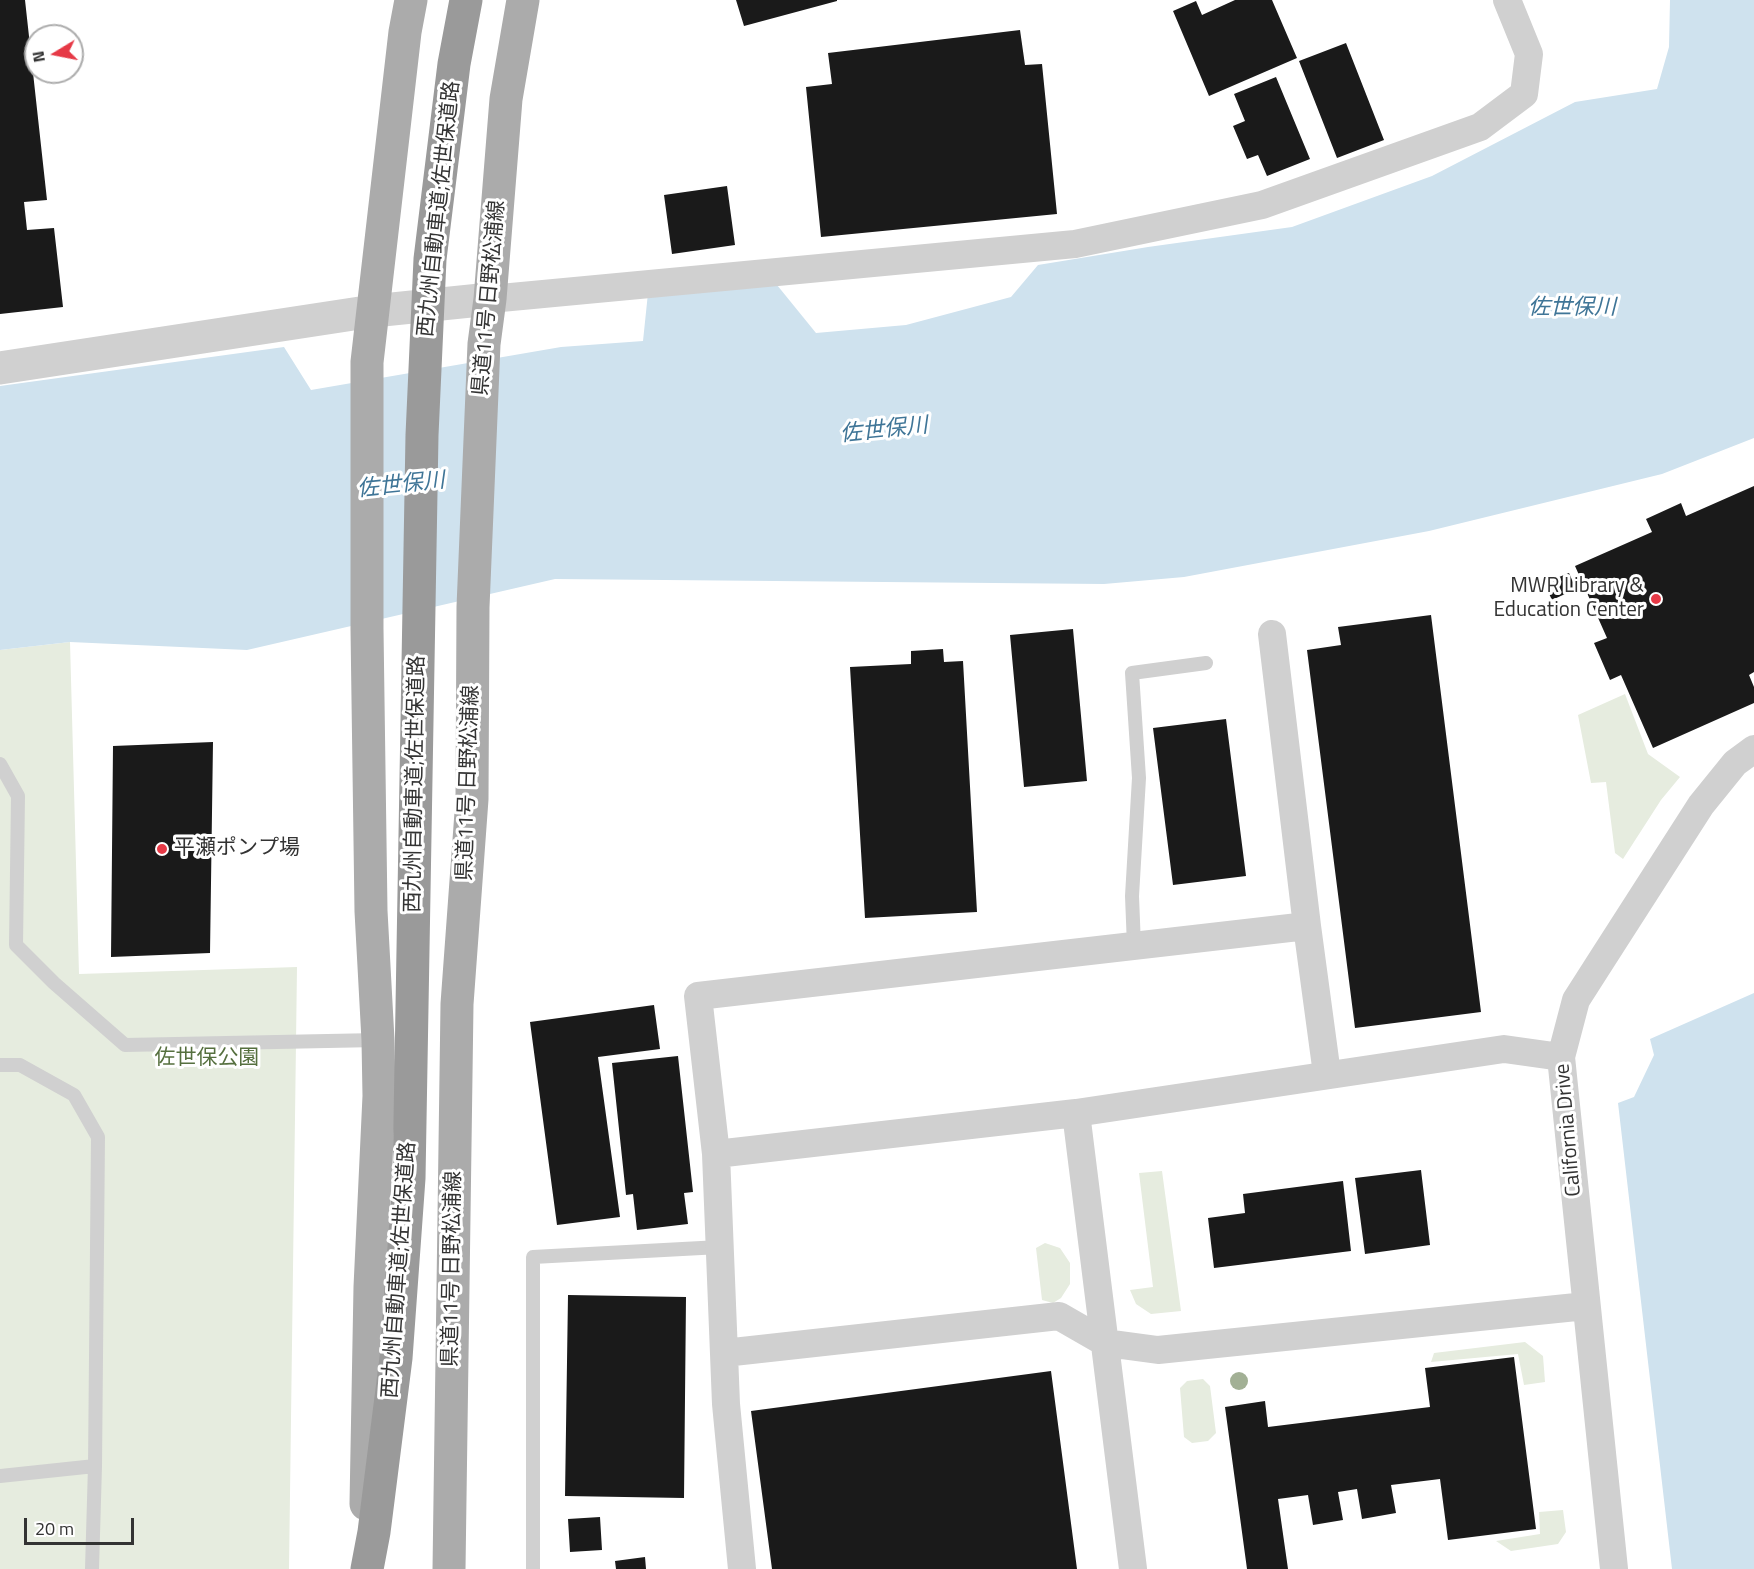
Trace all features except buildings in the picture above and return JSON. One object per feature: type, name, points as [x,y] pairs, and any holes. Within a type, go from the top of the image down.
[{"type":"highway","name":"西九州自動車道;佐世保道路","points":[[366,1569],[374,1532],[396,1358],[409,1178],[422,447],[430,259],[454,64],[466,0]]},
{"type":"main road","points":[[366,1569],[369,1299],[379,1096],[371,911],[367,629],[367,362],[405,32],[411,0]]},
{"type":"main road","name":"県道11号 日野松浦線","points":[[449,1569],[457,1004],[472,799],[473,607],[484,344],[506,99],[523,0]]},
{"type":"street","points":[[0,368],[373,311],[1075,244],[1262,205],[1480,127],[1524,94],[1529,54],[1506,0]]},
{"type":"street","points":[[1272,634],[1306,926],[1327,1074]]},
{"type":"street","name":"California Drive","points":[[1614,1569],[1561,1057],[1576,1000],[1701,805],[1735,763],[1754,749]]},
{"type":"street","points":[[742,1569],[726,1404],[716,1155],[698,996],[1306,926]]},
{"type":"street","points":[[716,1155],[1076,1113],[1504,1049],[1561,1057]]},
{"type":"street","points":[[1076,1113],[1133,1569]]},
{"type":"street","points":[[724,1353],[1059,1316],[1106,1344],[1158,1350],[1586,1306]]},
{"type":"lane","points":[[1134,946],[1132,896],[1139,778],[1132,673],[1206,663]]},
{"type":"lane","points":[[0,764],[18,796],[16,945],[54,983],[125,1045],[378,1040]]},
{"type":"lane","points":[[0,1065],[20,1065],[74,1095],[98,1137],[92,1569]]},
{"type":"lane","points":[[533,1569],[533,1257],[720,1247]]},
{"type":"lane","points":[[0,1476],[95,1466]]},
{"type":"green space","name":"佐世保公園","points":[[70,642],[79,974],[297,967],[289,1569],[0,1569],[0,650]]},
{"type":"green space","points":[[1625,694],[1648,754],[1680,777],[1661,800],[1623,859],[1615,853],[1606,782],[1591,783],[1578,715]]},
{"type":"green space","points":[[1162,1171],[1181,1311],[1151,1314],[1136,1304],[1130,1290],[1153,1287],[1139,1173]]},
{"type":"green space","points":[[1045,1243],[1060,1248],[1070,1263],[1070,1284],[1061,1298],[1053,1303],[1042,1300],[1036,1248]]},
{"type":"green space","points":[[1525,1342],[1543,1356],[1545,1382],[1524,1385],[1518,1354],[1431,1362],[1434,1353]]},
{"type":"green space","points":[[1203,1379],[1210,1386],[1216,1433],[1208,1441],[1192,1443],[1184,1437],[1180,1388],[1187,1381]]},
{"type":"green space","points":[[1563,1510],[1566,1532],[1558,1544],[1511,1551],[1496,1541],[1540,1534],[1539,1512]]},
{"type":"water","name":"佐世保川","points":[[1670,0],[1754,0],[1754,438],[1662,474],[1429,531],[1184,577],[1104,584],[555,579],[247,650],[70,642],[0,650],[0,386],[284,347],[311,390],[561,347],[643,341],[648,293],[777,285],[816,333],[906,325],[1011,297],[1038,265],[1292,227],[1432,176],[1575,102],[1657,89],[1669,47]]},
{"type":"water","points":[[1754,993],[1754,1569],[1672,1569],[1618,1103],[1634,1097],[1654,1055],[1650,1039]]},
{"type":"place","name":"MWR Library & Education Center","points":[[1656,599]]},
{"type":"place","name":"平瀬ポンプ場","points":[[162,849]]}]
